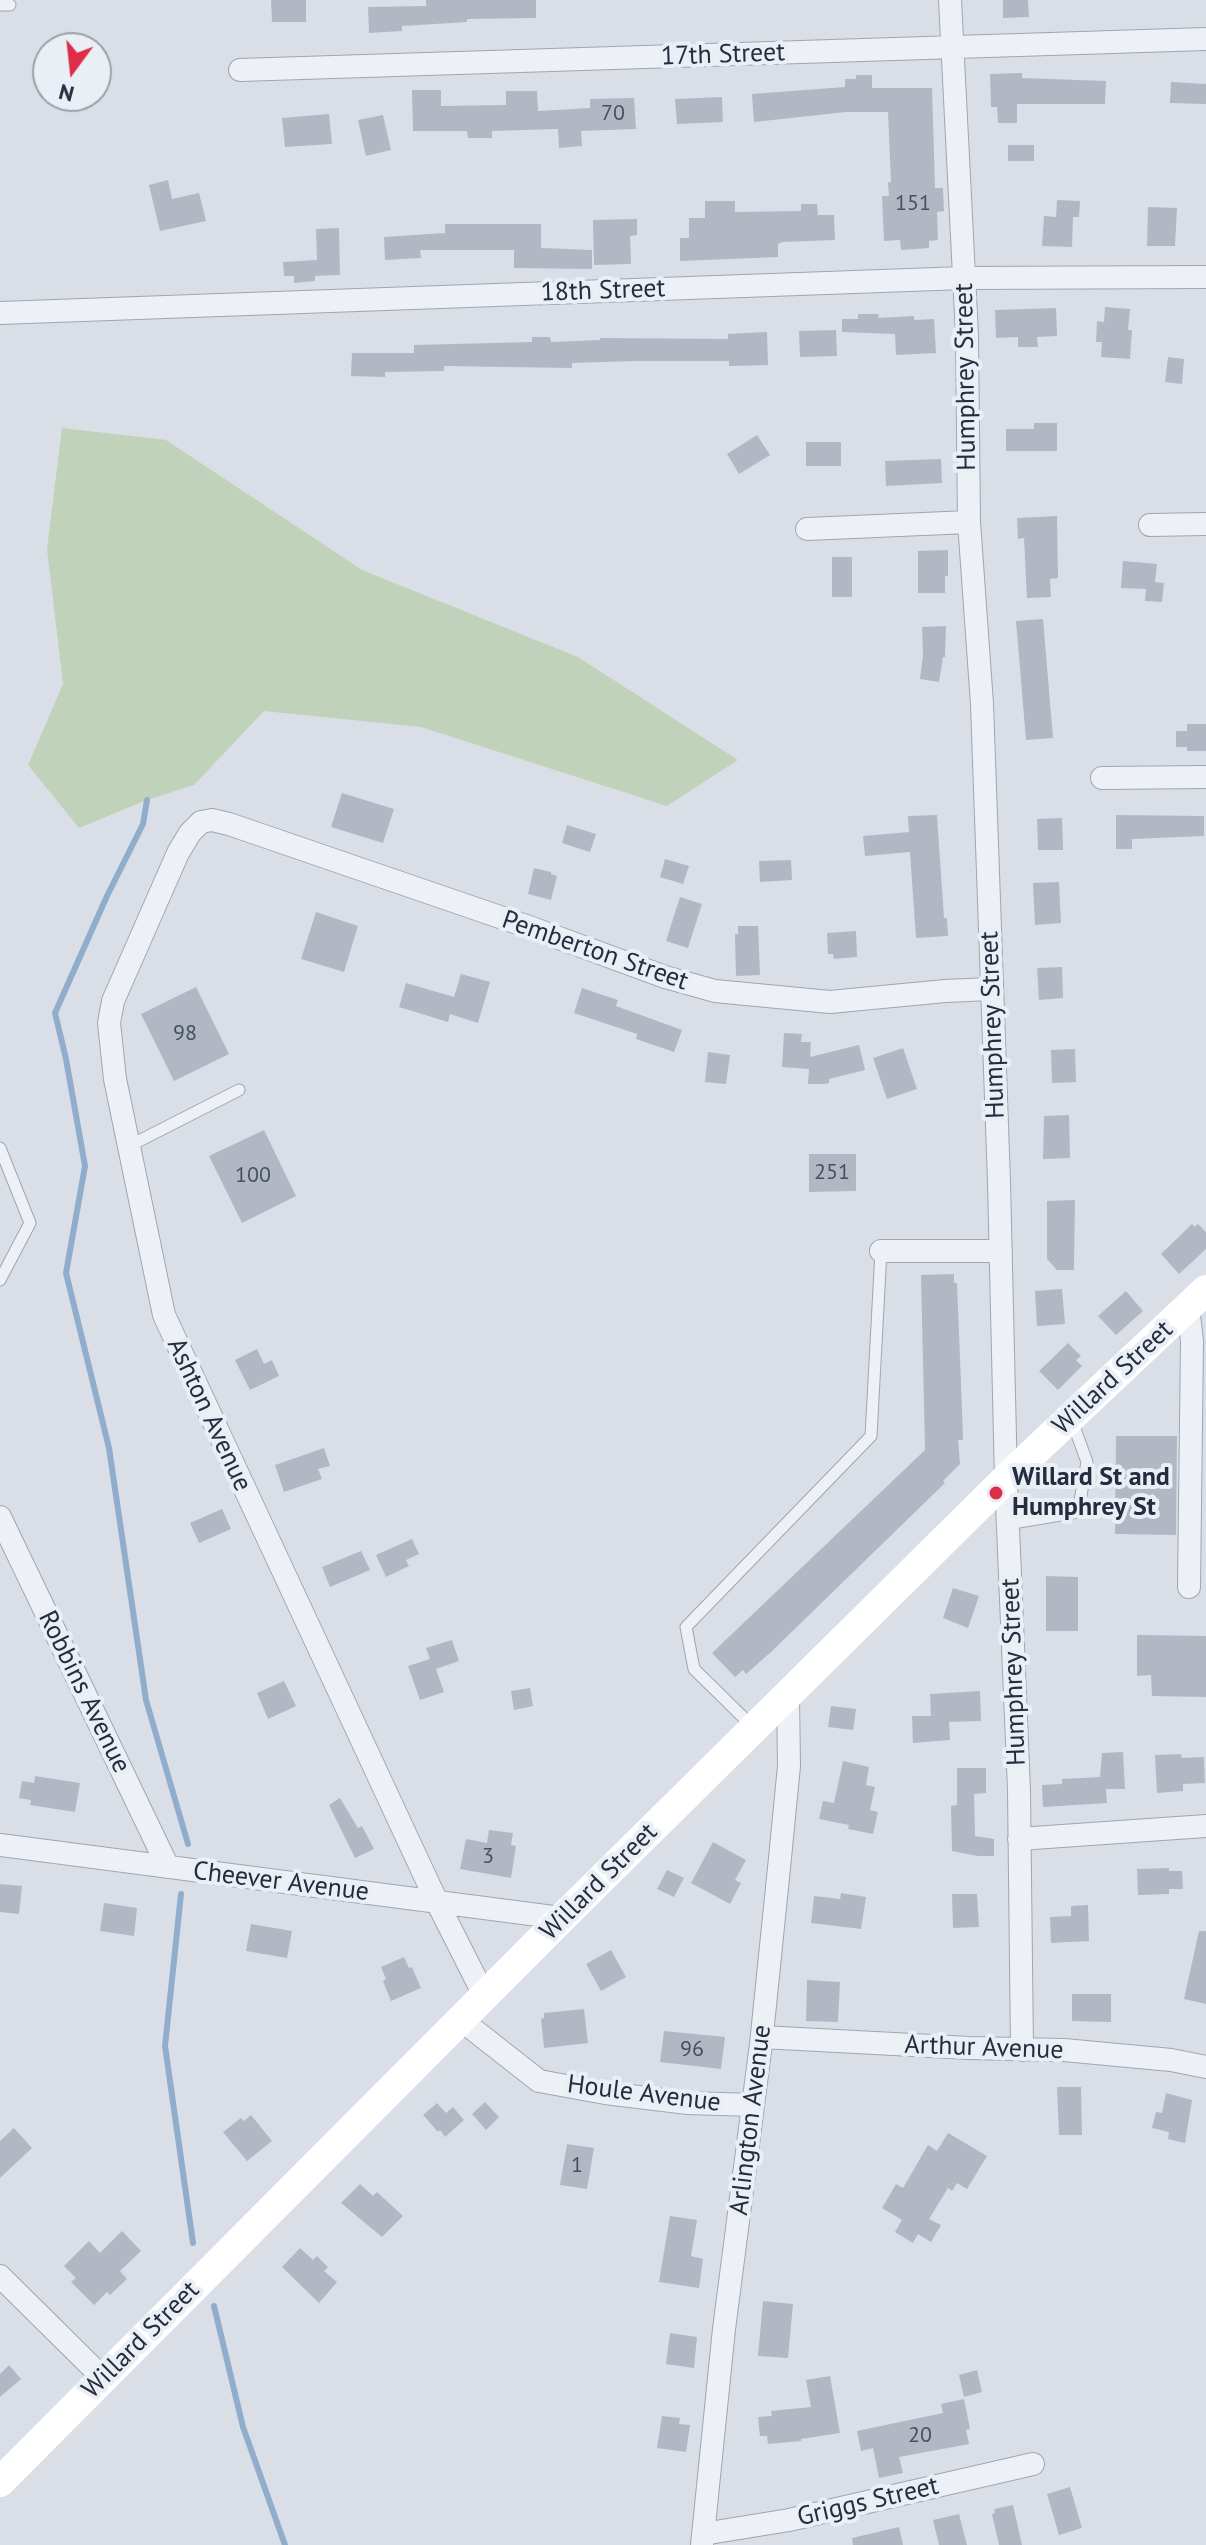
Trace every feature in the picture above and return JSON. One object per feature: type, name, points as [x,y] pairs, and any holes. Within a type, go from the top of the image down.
[{"type":"main road","name":"Willard Street","points":[[0,2482],[561,1918],[1006,1480],[1197,1299]]},
{"type":"street","name":"Humphrey Street","points":[[950,0],[964,278],[969,522],[982,704],[1007,1524],[1019,1790],[1022,2050]]},
{"type":"street","name":"17th Street","points":[[240,70],[1206,39]]},
{"type":"street","name":"18th Street","points":[[0,313],[964,278],[1206,277]]},
{"type":"street","points":[[807,529],[969,522]]},
{"type":"street","points":[[1150,525],[1206,524]]},
{"type":"street","points":[[1102,778],[1206,777]]},
{"type":"street","name":"Pemberton Street","points":[[212,820],[529,927],[665,977],[715,991],[830,1002],[991,989]]},
{"type":"street","name":"Ashton Avenue","points":[[212,820],[201,822],[178,853],[113,1001],[109,1023],[115,1079],[156,1285],[171,1334],[437,1902],[484,1995]]},
{"type":"street","points":[[881,1251],[1001,1251]]},
{"type":"street","points":[[1189,1587],[1192,1341],[1197,1299]]},
{"type":"street","name":"Robbins Avenue","points":[[0,1517],[168,1867]]},
{"type":"street","name":"Arlington Avenue","points":[[702,2539],[724,2329],[762,2037],[789,1766],[788,1695]]},
{"type":"street","points":[[1019,1839],[1206,1826]]},
{"type":"street","name":"Cheever Avenue","points":[[0,1845],[561,1918]]},
{"type":"street","name":"Houle Avenue","points":[[460,2019],[539,2081],[674,2102],[753,2105]]},
{"type":"street","name":"Arthur Avenue","points":[[762,2037],[1064,2050],[1171,2060],[1206,2067]]},
{"type":"street","points":[[0,2276],[103,2378]]},
{"type":"street","name":"Griggs Street","points":[[702,2539],[1033,2464]]},
{"type":"lane","points":[[129,1146],[239,1090]]},
{"type":"lane","points":[[0,1148],[30,1223],[0,1280]]},
{"type":"lane","points":[[754,1728],[694,1669],[686,1627],[871,1436],[881,1251]]},
{"type":"lane","points":[[1007,1524],[1078,1512],[1087,1462],[1071,1418]]},
{"type":"green space","points":[[62,428],[166,440],[362,570],[578,657],[738,760],[667,806],[421,727],[264,711],[194,785],[147,800],[79,828],[28,765],[63,684],[47,549]]},
{"type":"building","points":[[271,0],[306,0],[306,22],[272,22]]},
{"type":"building","points":[[426,0],[536,0],[536,18],[467,19],[467,22],[402,26],[402,31],[369,33],[368,7],[426,6]]},
{"type":"building","points":[[1003,0],[1028,0],[1029,17],[1003,18]]},
{"type":"building","points":[[1022,73],[1022,78],[1106,81],[1105,104],[1017,104],[1017,123],[998,123],[997,107],[991,107],[990,74]]},
{"type":"building","points":[[856,75],[872,75],[872,88],[932,88],[935,188],[943,188],[944,211],[937,212],[938,240],[929,241],[929,248],[901,250],[900,240],[884,241],[882,196],[889,196],[888,182],[891,182],[888,112],[846,112],[754,122],[752,94],[845,87],[845,79],[856,79]]},
{"type":"building","points":[[1171,82],[1206,84],[1206,104],[1170,103]]},
{"type":"building","points":[[412,90],[441,90],[441,106],[506,105],[506,91],[537,91],[538,111],[590,108],[590,99],[634,98],[636,129],[581,131],[582,146],[559,148],[558,129],[492,131],[492,138],[468,138],[467,131],[413,131]]},
{"type":"building","points":[[722,97],[723,122],[677,124],[675,99]]},
{"type":"building","points":[[329,114],[332,144],[285,147],[282,118]]},
{"type":"building","points":[[383,115],[391,150],[366,156],[358,120]]},
{"type":"building","points":[[1008,145],[1034,145],[1034,161],[1008,161]]},
{"type":"building","points":[[168,180],[172,199],[199,193],[206,221],[160,231],[149,185]]},
{"type":"building","points":[[1057,200],[1080,201],[1079,217],[1073,217],[1072,247],[1042,246],[1044,216],[1056,217]]},
{"type":"building","points":[[705,201],[735,201],[735,212],[801,211],[801,204],[817,204],[818,215],[834,215],[835,240],[782,242],[778,244],[778,257],[680,261],[680,238],[689,238],[689,218],[705,218]]},
{"type":"building","points":[[1148,207],[1177,208],[1175,246],[1147,246]]},
{"type":"building","points":[[637,219],[637,235],[630,236],[631,264],[594,265],[593,220]]},
{"type":"building","points":[[445,224],[541,224],[541,248],[592,250],[592,269],[514,268],[514,250],[420,250],[421,258],[385,260],[384,237],[445,233]]},
{"type":"building","points":[[339,228],[340,275],[315,276],[315,281],[294,283],[294,276],[284,276],[283,262],[317,260],[316,229]]},
{"type":"building","points":[[1105,307],[1130,309],[1130,359],[1101,357],[1102,342],[1096,342],[1097,321],[1104,322]]},
{"type":"building","points":[[1056,308],[1057,336],[1037,337],[1038,347],[1018,347],[1018,337],[996,338],[995,310]]},
{"type":"building","points":[[858,314],[879,314],[878,318],[914,316],[914,320],[934,319],[936,353],[896,355],[895,334],[842,332],[842,319],[858,319]]},
{"type":"building","points":[[836,330],[837,356],[800,357],[799,331]]},
{"type":"building","points":[[767,332],[768,365],[729,366],[729,361],[635,361],[572,363],[572,368],[444,366],[444,371],[385,372],[385,377],[351,376],[352,353],[414,353],[414,345],[532,342],[532,337],[550,337],[551,342],[600,338],[728,339],[728,334]]},
{"type":"building","points":[[1168,357],[1184,359],[1182,384],[1165,382]]},
{"type":"building","points":[[1034,423],[1057,423],[1057,451],[1006,451],[1006,429],[1034,429]]},
{"type":"building","points":[[757,435],[770,455],[739,474],[727,454]]},
{"type":"building","points":[[806,442],[841,442],[841,466],[806,466]]},
{"type":"building","points":[[941,459],[942,483],[886,486],[885,461]]},
{"type":"building","points":[[1057,516],[1058,578],[1050,579],[1051,597],[1027,598],[1024,538],[1018,539],[1017,518]]},
{"type":"building","points":[[948,550],[945,593],[918,593],[918,551]]},
{"type":"building","points":[[832,557],[852,557],[852,597],[832,597]]},
{"type":"building","points":[[1123,561],[1157,564],[1155,582],[1164,583],[1162,602],[1145,601],[1146,589],[1121,588]]},
{"type":"building","points":[[1043,619],[1053,738],[1026,740],[1016,621]]},
{"type":"building","points":[[946,626],[945,657],[939,682],[920,679],[922,627]]},
{"type":"building","points":[[1187,724],[1206,724],[1206,751],[1187,751],[1187,747],[1176,747],[1176,731],[1187,731]]},
{"type":"building","points":[[342,793],[394,809],[383,843],[331,827]]},
{"type":"building","points":[[937,815],[948,936],[916,938],[910,852],[865,856],[863,836],[909,832],[908,816]]},
{"type":"building","points":[[1116,815],[1204,816],[1204,836],[1132,839],[1132,849],[1116,849]]},
{"type":"building","points":[[1062,818],[1063,850],[1038,850],[1037,819]]},
{"type":"building","points":[[567,825],[596,834],[590,852],[562,843]]},
{"type":"building","points":[[665,859],[689,866],[683,884],[660,877]]},
{"type":"building","points":[[791,860],[792,880],[760,882],[759,861]]},
{"type":"building","points":[[534,868],[557,876],[551,900],[528,894]]},
{"type":"building","points":[[1059,882],[1061,923],[1035,925],[1033,883]]},
{"type":"building","points":[[680,897],[702,904],[688,948],[666,941]]},
{"type":"building","points":[[316,912],[358,926],[344,972],[301,959]]},
{"type":"building","points":[[738,926],[758,926],[760,975],[736,976],[735,934],[738,934]]},
{"type":"building","points":[[856,931],[857,957],[834,959],[833,954],[828,954],[827,933]]},
{"type":"building","points":[[1062,967],[1063,998],[1039,1000],[1037,968]]},
{"type":"building","points":[[461,974],[490,982],[478,1023],[450,1014],[448,1022],[399,1007],[406,983],[454,997]]},
{"type":"building","points":[[196,987],[229,1054],[174,1081],[141,1014]]},
{"type":"building","points":[[582,988],[618,1000],[616,1006],[682,1030],[674,1052],[636,1039],[637,1034],[574,1013]]},
{"type":"building","points":[[784,1033],[802,1034],[801,1042],[811,1042],[810,1057],[859,1045],[865,1070],[829,1079],[829,1083],[808,1084],[809,1069],[782,1067]]},
{"type":"building","points":[[903,1048],[917,1089],[887,1099],[873,1058]]},
{"type":"building","points":[[1075,1049],[1076,1082],[1052,1083],[1051,1050]]},
{"type":"building","points":[[708,1052],[730,1055],[726,1084],[705,1082]]},
{"type":"building","points":[[1069,1115],[1070,1158],[1043,1159],[1044,1116]]},
{"type":"building","points":[[264,1130],[296,1196],[242,1223],[209,1156]]},
{"type":"building","points":[[809,1154],[856,1154],[856,1191],[809,1192]]},
{"type":"building","points":[[1075,1200],[1074,1270],[1057,1270],[1047,1259],[1047,1201]]},
{"type":"building","points":[[1192,1224],[1194,1227],[1198,1224],[1206,1232],[1206,1249],[1179,1274],[1161,1254]]},
{"type":"building","points":[[954,1274],[954,1283],[957,1283],[963,1440],[958,1440],[960,1464],[943,1481],[945,1483],[771,1652],[746,1674],[743,1670],[735,1677],[712,1653],[925,1450],[921,1275]]},
{"type":"building","points":[[1062,1289],[1065,1324],[1037,1326],[1035,1291]]},
{"type":"building","points":[[1126,1291],[1143,1311],[1116,1335],[1098,1316]]},
{"type":"building","points":[[1068,1343],[1081,1356],[1076,1360],[1082,1366],[1058,1390],[1039,1371]]},
{"type":"building","points":[[257,1349],[264,1364],[272,1360],[279,1376],[250,1390],[235,1360]]},
{"type":"building","points":[[1116,1436],[1177,1436],[1176,1535],[1115,1534]]},
{"type":"building","points":[[324,1448],[330,1466],[318,1469],[322,1479],[284,1492],[275,1465]]},
{"type":"building","points":[[222,1509],[231,1529],[199,1543],[190,1523]]},
{"type":"building","points":[[412,1539],[419,1554],[406,1560],[409,1566],[386,1577],[376,1555]]},
{"type":"building","points":[[361,1551],[370,1570],[330,1587],[322,1567]]},
{"type":"building","points":[[1046,1576],[1078,1577],[1078,1631],[1046,1631]]},
{"type":"building","points":[[953,1588],[979,1596],[968,1628],[943,1618]]},
{"type":"building","points":[[1137,1635],[1206,1636],[1206,1697],[1152,1696],[1151,1675],[1137,1676]]},
{"type":"building","points":[[452,1640],[459,1661],[436,1669],[444,1692],[420,1700],[408,1666],[430,1659],[426,1648]]},
{"type":"building","points":[[284,1681],[296,1706],[268,1719],[257,1693]]},
{"type":"building","points":[[530,1688],[533,1706],[514,1710],[511,1691]]},
{"type":"building","points":[[980,1691],[981,1721],[949,1722],[950,1740],[913,1743],[912,1716],[931,1716],[930,1694]]},
{"type":"building","points":[[831,1706],[856,1709],[853,1730],[828,1727]]},
{"type":"building","points":[[1123,1752],[1125,1789],[1106,1789],[1107,1803],[1043,1807],[1042,1785],[1062,1784],[1062,1779],[1100,1777],[1102,1753]]},
{"type":"building","points":[[1181,1754],[1182,1758],[1204,1757],[1205,1783],[1183,1784],[1183,1791],[1157,1793],[1155,1755]]},
{"type":"building","points":[[843,1761],[869,1767],[866,1785],[875,1787],[870,1810],[878,1812],[873,1834],[819,1819],[823,1801],[834,1803]]},
{"type":"building","points":[[957,1768],[986,1768],[986,1793],[974,1794],[975,1836],[994,1839],[994,1856],[952,1851],[951,1806],[957,1805]]},
{"type":"building","points":[[35,1776],[80,1783],[75,1812],[30,1805],[31,1800],[19,1798],[22,1781],[34,1783]]},
{"type":"building","points":[[340,1798],[358,1828],[362,1826],[374,1849],[355,1858],[329,1805]]},
{"type":"building","points":[[489,1830],[513,1833],[511,1845],[516,1846],[511,1878],[460,1869],[466,1839],[487,1843]]},
{"type":"building","points":[[713,1842],[746,1860],[735,1880],[741,1883],[730,1904],[691,1883]]},
{"type":"building","points":[[1169,1868],[1169,1871],[1182,1871],[1183,1889],[1169,1889],[1169,1894],[1138,1895],[1137,1869]]},
{"type":"building","points":[[667,1870],[684,1878],[674,1897],[657,1889]]},
{"type":"building","points":[[0,1884],[22,1886],[19,1914],[0,1912]]},
{"type":"building","points":[[841,1893],[866,1897],[861,1929],[811,1923],[814,1896],[840,1899]]},
{"type":"building","points":[[952,1894],[977,1894],[979,1927],[953,1928]]},
{"type":"building","points":[[104,1903],[137,1908],[134,1936],[100,1931]]},
{"type":"building","points":[[1088,1905],[1089,1941],[1051,1943],[1050,1917],[1071,1916],[1071,1906]]},
{"type":"building","points":[[251,1924],[292,1931],[287,1958],[246,1951]]},
{"type":"building","points":[[1199,1931],[1206,1931],[1206,2004],[1184,1999]]},
{"type":"building","points":[[611,1950],[626,1977],[601,1991],[586,1964]]},
{"type":"building","points":[[404,1957],[421,1988],[391,2001],[381,1967]]},
{"type":"building","points":[[807,1980],[840,1982],[838,2022],[806,2021]]},
{"type":"building","points":[[1072,1994],[1111,1994],[1111,2022],[1072,2021]]},
{"type":"building","points":[[584,2009],[588,2043],[544,2048],[541,2019],[544,2013]]},
{"type":"building","points":[[664,2031],[725,2037],[721,2069],[660,2062]]},
{"type":"building","points":[[1057,2087],[1081,2087],[1082,2135],[1059,2135]]},
{"type":"building","points":[[1166,2093],[1192,2100],[1185,2143],[1168,2139],[1169,2132],[1152,2128],[1156,2112],[1162,2113]]},
{"type":"building","points":[[485,2102],[499,2117],[486,2130],[472,2114]]},
{"type":"building","points":[[437,2103],[446,2113],[453,2107],[464,2120],[445,2137],[423,2115]]},
{"type":"building","points":[[251,2115],[272,2141],[247,2161],[223,2132],[241,2118],[244,2121]]},
{"type":"building","points":[[14,2128],[32,2148],[0,2178],[0,2141]]},
{"type":"building","points":[[948,2133],[987,2156],[967,2189],[957,2183],[952,2191],[948,2188],[929,2219],[941,2225],[931,2242],[918,2234],[913,2243],[895,2232],[902,2220],[882,2208],[896,2184],[903,2188],[928,2145],[937,2151]]},
{"type":"building","points":[[567,2144],[594,2148],[587,2189],[560,2185]]},
{"type":"building","points":[[360,2184],[373,2196],[377,2192],[403,2216],[382,2237],[341,2203]]},
{"type":"building","points":[[670,2216],[697,2220],[691,2256],[703,2259],[699,2288],[659,2282]]},
{"type":"building","points":[[122,2231],[141,2251],[120,2271],[127,2279],[94,2305],[71,2282],[76,2278],[64,2266],[89,2241],[100,2253]]},
{"type":"building","points":[[300,2248],[313,2260],[317,2256],[328,2267],[324,2271],[337,2282],[319,2303],[282,2267]]},
{"type":"building","points":[[763,2301],[793,2304],[788,2358],[758,2356]]},
{"type":"building","points":[[670,2333],[697,2337],[694,2368],[666,2364]]},
{"type":"building","points":[[9,2365],[21,2379],[0,2397],[0,2374]]},
{"type":"building","points":[[977,2370],[982,2392],[964,2397],[959,2375]]},
{"type":"building","points":[[830,2376],[840,2433],[768,2444],[767,2436],[760,2436],[758,2417],[772,2416],[771,2411],[811,2407],[806,2380]]},
{"type":"building","points":[[964,2399],[970,2429],[966,2430],[969,2444],[899,2457],[903,2473],[879,2478],[873,2448],[861,2451],[857,2431],[943,2413],[941,2404]]},
{"type":"building","points":[[662,2416],[680,2418],[679,2424],[690,2425],[686,2452],[657,2448]]},
{"type":"building","points":[[1070,2487],[1082,2528],[1059,2535],[1047,2494]]},
{"type":"building","points":[[1013,2505],[1022,2545],[999,2545],[992,2514],[995,2513],[994,2509]]},
{"type":"building","points":[[959,2514],[967,2545],[939,2545],[933,2520]]},
{"type":"building","points":[[899,2527],[903,2545],[853,2545],[852,2538]]},
{"type":"waterway","points":[[147,800],[143,824],[55,1013],[85,1166],[66,1273],[109,1448],[146,1700],[188,1844]]},
{"type":"waterway","points":[[181,1894],[165,2046],[193,2243]]},
{"type":"waterway","points":[[214,2306],[243,2427],[285,2545]]},
{"type":"place","name":"Willard St and Humphrey St","points":[[996,1493]]}]
